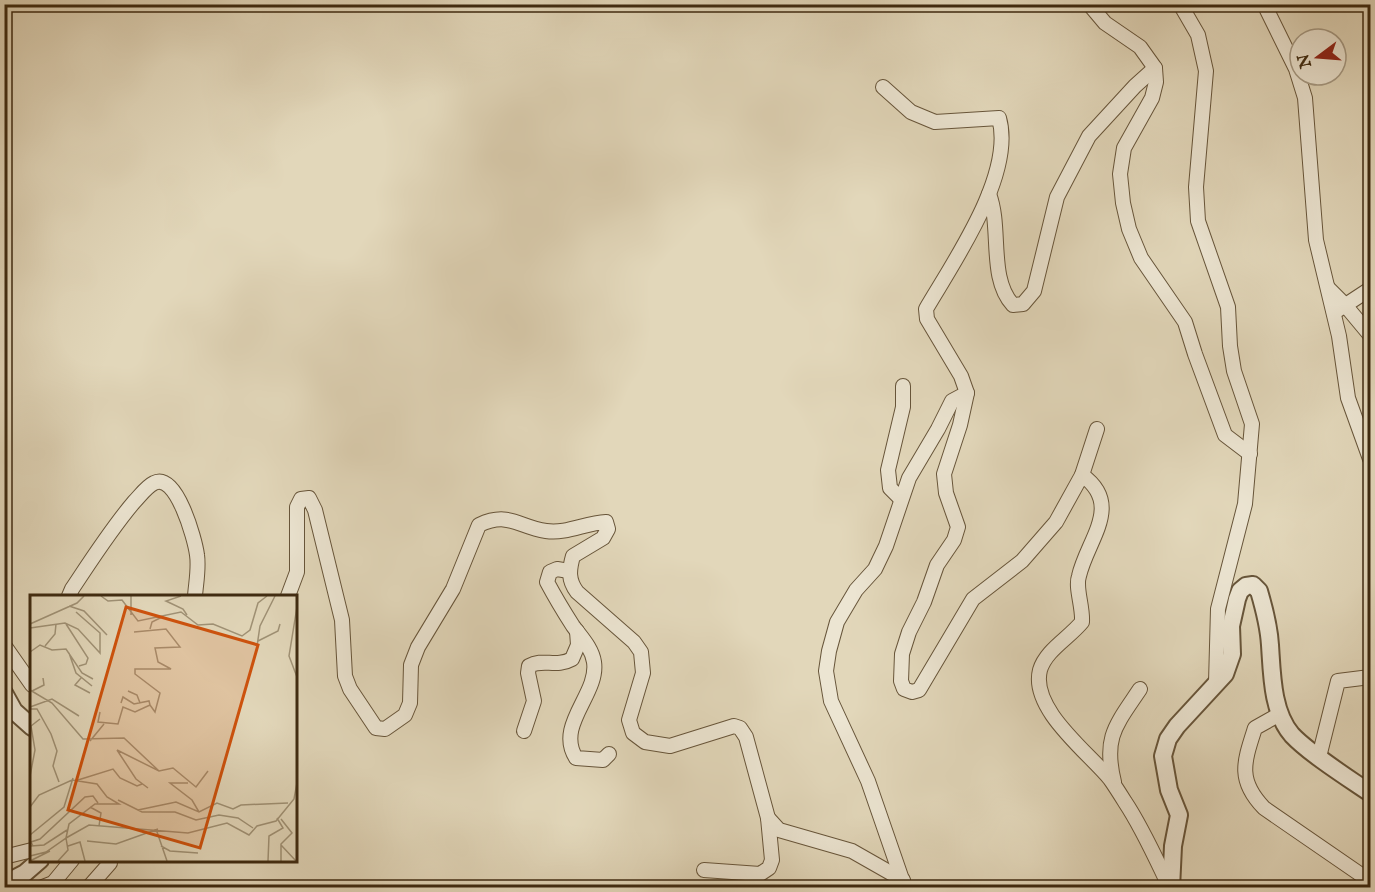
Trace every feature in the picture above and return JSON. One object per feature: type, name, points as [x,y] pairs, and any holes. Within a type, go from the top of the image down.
[{"type":"street","points":[[1089,4],[1105,23],[1140,47],[1155,68],[1156,82],[1152,98],[1124,148],[1120,174],[1129,229],[1141,258],[1185,322],[1225,435],[1250,454]]},
{"type":"street","points":[[1180,4],[1198,35],[1206,71],[1196,187],[1198,220],[1228,307],[1234,372],[1252,424],[1245,504],[1218,609],[1216,683]]},
{"type":"street","points":[[1264,4],[1296,69],[1305,98],[1316,240],[1328,288],[1339,309],[1348,398],[1371,459]]},
{"type":"street","points":[[989,194],[995,209],[999,280],[1007,298],[1013,305],[1023,304],[1034,291],[1057,197],[1089,136],[1135,86],[1155,68]]},
{"type":"street","points":[[884,87],[911,112],[935,122],[992,117],[999,118],[1003,131],[999,161],[989,194],[968,238],[926,309],[927,319],[961,376],[967,393],[960,425],[944,474],[946,493],[958,527],[954,540],[937,565],[902,654],[901,681],[904,689],[912,692],[919,690],[973,599],[1022,561],[1056,522],[1082,475],[1097,429]]},
{"type":"street","points":[[1339,309],[1371,289]]},
{"type":"street","points":[[1339,309],[1371,335]]},
{"type":"street","points":[[901,499],[890,488],[888,470],[903,407],[903,386]]},
{"type":"street","points":[[904,884],[868,781],[831,701],[826,671],[837,622],[856,590],[875,568],[886,546],[909,478],[952,401],[967,393]]},
{"type":"street","points":[[1082,475],[1096,489],[1102,506],[1099,527],[1078,577],[1083,609],[1082,622],[1047,656],[1040,670],[1039,683],[1043,700],[1053,717],[1115,787],[1141,827],[1171,888]]},
{"type":"street","points":[[70,595],[114,526],[148,487],[156,481],[163,481],[172,486],[192,532],[197,556],[195,595]]},
{"type":"street","points":[[289,595],[297,572],[297,507],[301,499],[309,498],[315,510],[342,620],[345,676],[350,690],[376,728],[385,729],[405,715],[410,703],[411,665],[414,656],[453,589],[479,525],[502,518],[545,531],[562,532],[606,522],[608,529],[603,538],[573,556],[569,571],[572,585],[578,592],[634,642],[640,652],[643,673],[629,720],[633,733],[645,742],[670,746],[734,726],[740,728],[746,736],[768,818],[772,860],[769,868],[760,874],[704,870]]},
{"type":"street","points":[[569,571],[557,569],[550,572],[547,582],[590,649],[595,672],[572,724],[570,748],[576,758],[603,760],[609,754]]},
{"type":"street","points":[[1171,888],[1173,846],[1179,815],[1169,790],[1163,756],[1168,739],[1177,726],[1225,674],[1232,654],[1231,626],[1240,591],[1246,586],[1252,585],[1259,591],[1270,644],[1275,694],[1280,714],[1291,734],[1371,793]]},
{"type":"street","points":[[524,731],[534,701],[528,673],[529,666],[535,663],[564,664],[572,659],[578,645],[577,631]]},
{"type":"street","points":[[4,645],[30,682]]},
{"type":"street","points":[[1320,757],[1338,681],[1371,677]]},
{"type":"street","points":[[1115,787],[1109,760],[1110,742],[1120,720],[1140,689]]},
{"type":"street","points":[[4,693],[14,711],[30,725]]},
{"type":"street","points":[[1280,714],[1255,728],[1244,762],[1245,781],[1253,797],[1264,808],[1371,881]]},
{"type":"street","points":[[768,818],[779,830],[852,851],[904,884]]},
{"type":"street","points":[[4,857],[30,850]]},
{"type":"street","points":[[4,884],[25,873],[38,862]]},
{"type":"street","points":[[42,887],[53,883],[71,862]]},
{"type":"street","points":[[88,888],[110,863]]}]
